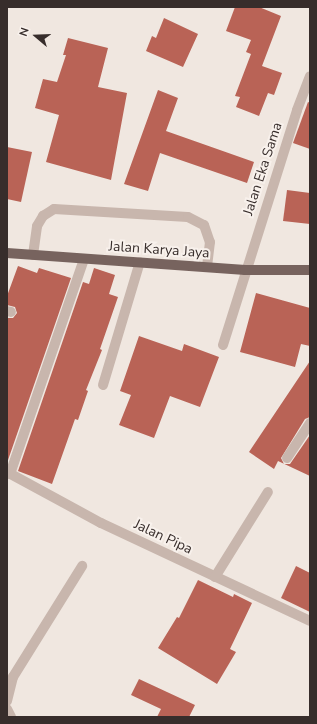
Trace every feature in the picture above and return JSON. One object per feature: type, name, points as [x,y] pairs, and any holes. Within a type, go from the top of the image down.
[{"type":"main road","name":"Jalan Karya Jaya","points":[[7,253],[245,270],[310,270]]},
{"type":"street","name":"Jalan Eka Sama","points":[[223,345],[245,270],[297,110],[310,76]]},
{"type":"street","points":[[33,255],[37,226],[43,216],[54,209],[188,217],[204,225],[210,242],[207,267]]},
{"type":"street","points":[[9,473],[84,259]]},
{"type":"street","points":[[103,385],[140,262]]},
{"type":"street","points":[[287,458],[310,423]]},
{"type":"street","name":"Jalan Pipa","points":[[9,473],[101,523],[310,621]]},
{"type":"street","points":[[216,577],[268,492]]},
{"type":"street","points":[[7,701],[10,676],[82,566]]},
{"type":"street","points":[[7,709],[11,717]]},
{"type":"building","points":[[235,7],[259,7],[281,16],[262,66],[282,73],[274,95],[268,93],[259,116],[236,107],[240,97],[235,96],[251,54],[246,52],[251,40],[226,31]]},
{"type":"building","points":[[164,18],[198,34],[183,67],[146,51],[152,36],[156,38]]},
{"type":"building","points":[[68,38],[108,48],[98,87],[127,93],[111,180],[46,162],[59,115],[35,108],[43,79],[57,82],[66,55],[63,55]]},
{"type":"building","points":[[158,90],[178,98],[166,131],[254,162],[247,183],[160,153],[148,191],[124,184]]},
{"type":"building","points":[[308,102],[310,103],[310,149],[293,143]]},
{"type":"building","points":[[7,147],[32,152],[21,202],[7,199]]},
{"type":"building","points":[[287,190],[310,193],[310,224],[283,221]]},
{"type":"building","points":[[18,266],[37,273],[39,268],[71,278],[7,463],[7,318],[13,318],[17,313],[15,307],[7,305],[7,296]]},
{"type":"building","points":[[94,268],[115,275],[109,294],[118,297],[100,349],[102,350],[86,390],[88,391],[78,420],[75,419],[52,484],[18,471],[83,282],[89,284]]},
{"type":"building","points":[[256,293],[310,308],[310,346],[301,344],[295,367],[240,352]]},
{"type":"building","points":[[139,336],[182,351],[184,344],[219,357],[200,407],[170,396],[154,438],[119,425],[131,395],[120,391]]},
{"type":"building","points":[[310,361],[310,417],[305,419],[281,458],[284,464],[278,461],[274,469],[249,452]]},
{"type":"building","points":[[310,435],[310,476],[284,464],[290,464]]},
{"type":"building","points":[[296,566],[310,573],[310,612],[281,598]]},
{"type":"building","points":[[198,580],[233,597],[234,594],[252,603],[230,649],[236,652],[217,684],[158,648],[177,617],[179,618]]},
{"type":"building","points":[[139,679],[195,705],[189,717],[157,717],[161,709],[131,695]]}]
